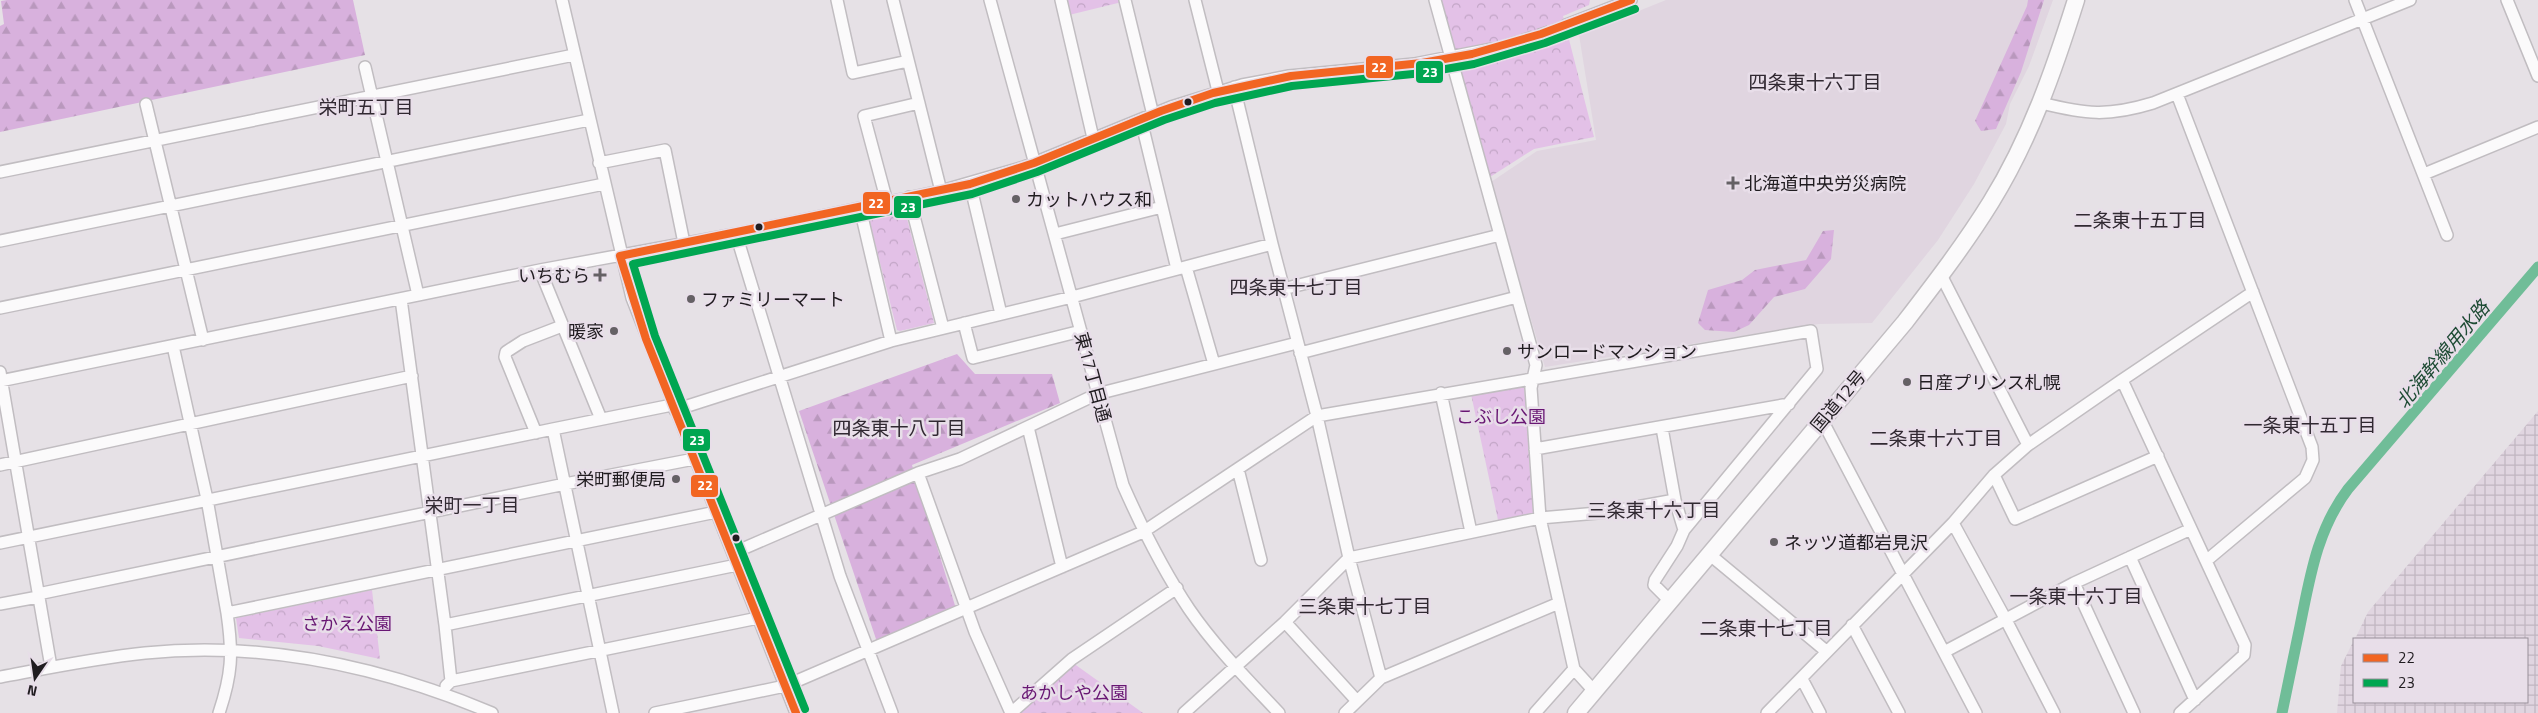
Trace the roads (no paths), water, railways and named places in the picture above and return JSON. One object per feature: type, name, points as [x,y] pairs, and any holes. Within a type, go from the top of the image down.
[{"type":"highway","name":"国道12号","points":[[1576,713],[1941,275],[1991,201],[2022,144],[2056,61],[2076,0]]},
{"type":"highway","name":"国道12号","points":[[2056,61],[2083,0]]},
{"type":"street","points":[[562,0],[620,256],[638,315],[796,713]]},
{"type":"street","points":[[837,0],[853,73],[908,61]]},
{"type":"street","points":[[893,0],[941,191]]},
{"type":"street","name":"東17丁目通","points":[[990,0],[1123,485],[1143,532],[1194,616],[1235,666],[1279,713]]},
{"type":"street","points":[[1061,0],[1093,138]]},
{"type":"street","points":[[1125,0],[1153,115]]},
{"type":"street","points":[[1194,0],[1218,91]]},
{"type":"street","points":[[1435,0],[1536,365],[1531,388],[1540,518],[1574,669],[1594,690]]},
{"type":"street","points":[[1566,24],[1602,6],[1631,0]]},
{"type":"street","points":[[2355,0],[2447,235]]},
{"type":"street","points":[[2040,103],[2089,114],[2110,114],[2153,104],[2410,0]]},
{"type":"street","points":[[2507,0],[2538,76]]},
{"type":"street","points":[[51,667],[1,378],[203,340],[540,270],[736,234],[941,191],[970,184],[1035,163],[1093,138],[1218,91],[1289,76],[1450,59],[1491,49]]},
{"type":"street","points":[[0,172],[574,55]]},
{"type":"street","points":[[365,67],[418,295]]},
{"type":"street","points":[[1234,87],[1283,289],[1317,416],[1349,558],[1381,678]]},
{"type":"street","points":[[2178,94],[2312,446],[2313,460],[2305,478],[2206,561]]},
{"type":"street","points":[[887,202],[864,116],[919,103]]},
{"type":"street","points":[[146,104],[203,340]]},
{"type":"street","points":[[0,241],[589,120]]},
{"type":"street","points":[[1141,120],[1162,207],[1214,364]]},
{"type":"street","points":[[2424,174],[2538,127]]},
{"type":"street","points":[[600,163],[665,150],[684,243]]},
{"type":"street","points":[[0,308],[403,227],[604,184]]},
{"type":"street","points":[[970,184],[1001,314]]},
{"type":"street","points":[[909,197],[943,328]]},
{"type":"street","points":[[1055,234],[1162,207]]},
{"type":"street","points":[[860,208],[891,340]]},
{"type":"street","points":[[736,234],[840,576],[892,713]]},
{"type":"street","points":[[1283,289],[1500,235]]},
{"type":"street","points":[[0,543],[600,419],[674,407],[778,377],[891,340],[1072,298],[1272,244]]},
{"type":"street","points":[[540,270],[600,419]]},
{"type":"street","points":[[1941,275],[2028,445]]},
{"type":"street","points":[[1767,713],[1953,524],[1994,475],[2028,445],[2253,292]]},
{"type":"street","points":[[733,553],[918,473],[960,459],[1097,394],[1214,364],[1298,348],[1517,297]]},
{"type":"street","points":[[401,299],[451,681]]},
{"type":"street","points":[[964,323],[973,358],[1081,331]]},
{"type":"street","points":[[536,433],[505,357],[506,352],[523,341],[562,326]]},
{"type":"street","points":[[655,713],[785,686],[1143,532],[1317,416],[1532,377],[1811,331],[1817,368],[1684,530],[1677,546],[1654,580],[1654,585],[1670,601]]},
{"type":"street","points":[[173,346],[207,499],[232,651],[229,683],[218,713]]},
{"type":"street","points":[[0,465],[412,376]]},
{"type":"street","points":[[2122,380],[2245,646],[2244,655],[2180,713]]},
{"type":"street","points":[[1441,393],[1471,532]]},
{"type":"street","points":[[1535,449],[1789,404]]},
{"type":"street","points":[[1822,420],[1976,713]]},
{"type":"street","points":[[1028,427],[1062,568]]},
{"type":"street","points":[[1662,428],[1684,530]]},
{"type":"street","points":[[553,429],[578,540],[613,713]]},
{"type":"street","points":[[1994,475],[2015,519],[2158,456]]},
{"type":"street","points":[[0,604],[565,484],[694,459]]},
{"type":"street","points":[[1238,470],[1262,560]]},
{"type":"street","points":[[918,473],[966,609],[1011,713],[1072,660],[1177,588]]},
{"type":"street","points":[[1184,713],[1285,622],[1349,558],[1540,518],[1609,512],[1676,500]]},
{"type":"street","points":[[227,613],[716,512]]},
{"type":"street","points":[[1953,524],[2054,713]]},
{"type":"street","points":[[1944,652],[2074,583],[2191,528]]},
{"type":"street","points":[[1710,554],[1826,651]]},
{"type":"street","points":[[2130,557],[2195,700]]},
{"type":"street","points":[[445,625],[737,566]]},
{"type":"street","points":[[2074,583],[2134,713]]},
{"type":"street","points":[[1345,713],[1381,678],[1559,602]]},
{"type":"street","points":[[440,692],[451,681],[758,618]]},
{"type":"street","points":[[1285,622],[1357,701]]},
{"type":"street","points":[[1852,625],[1899,713]]},
{"type":"street","points":[[0,678],[51,667],[146,653],[232,651],[327,662],[400,679],[440,692],[492,713]]},
{"type":"street","points":[[1535,713],[1574,669]]},
{"type":"street","points":[[1802,679],[1820,713]]},
{"type":"waterway","name":"北海幹線用水路","points":[[2282,713],[2311,572],[2322,537],[2337,505],[2348,489],[2538,267]]},
{"type":"tunnel","points":[[1491,49],[1566,25]]},
{"type":"place","name":"北海道中央労災病院","points":[[1733,183]]},
{"type":"place","name":"カットハウス和","points":[[1016,199]]},
{"type":"place","name":"いちむら","points":[[600,275]]},
{"type":"place","name":"ファミリーマート","points":[[691,299]]},
{"type":"place","name":"暖家","points":[[614,331]]},
{"type":"place","name":"サンロードマンション","points":[[1507,351]]},
{"type":"place","name":"日産プリンス札幌","points":[[1907,382]]},
{"type":"place","name":"栄町郵便局","points":[[676,479]]},
{"type":"place","name":"ネッツ道都岩見沢","points":[[1774,542]]},
{"type":"district","name":"四条東十六丁目","points":[[1815,81]]},
{"type":"district","name":"栄町五丁目","points":[[366,106]]},
{"type":"district","name":"二条東十五丁目","points":[[2140,219]]},
{"type":"district","name":"四条東十七丁目","points":[[1296,286]]},
{"type":"district","name":"一条東十五丁目","points":[[2310,424]]},
{"type":"district","name":"四条東十八丁目","points":[[899,427]]},
{"type":"district","name":"二条東十六丁目","points":[[1936,437]]},
{"type":"district","name":"栄町一丁目","points":[[472,504]]},
{"type":"district","name":"三条東十六丁目","points":[[1654,509]]},
{"type":"district","name":"一条東十六丁目","points":[[2076,595]]},
{"type":"district","name":"三条東十七丁目","points":[[1365,605]]},
{"type":"district","name":"二条東十七丁目","points":[[1766,627]]},
{"type":"park label","name":"こぶし公園","points":[[1501,416]]},
{"type":"park label","name":"さかえ公園","points":[[347,623]]},
{"type":"park label","name":"あかしや公園","points":[[1074,692]]}]
